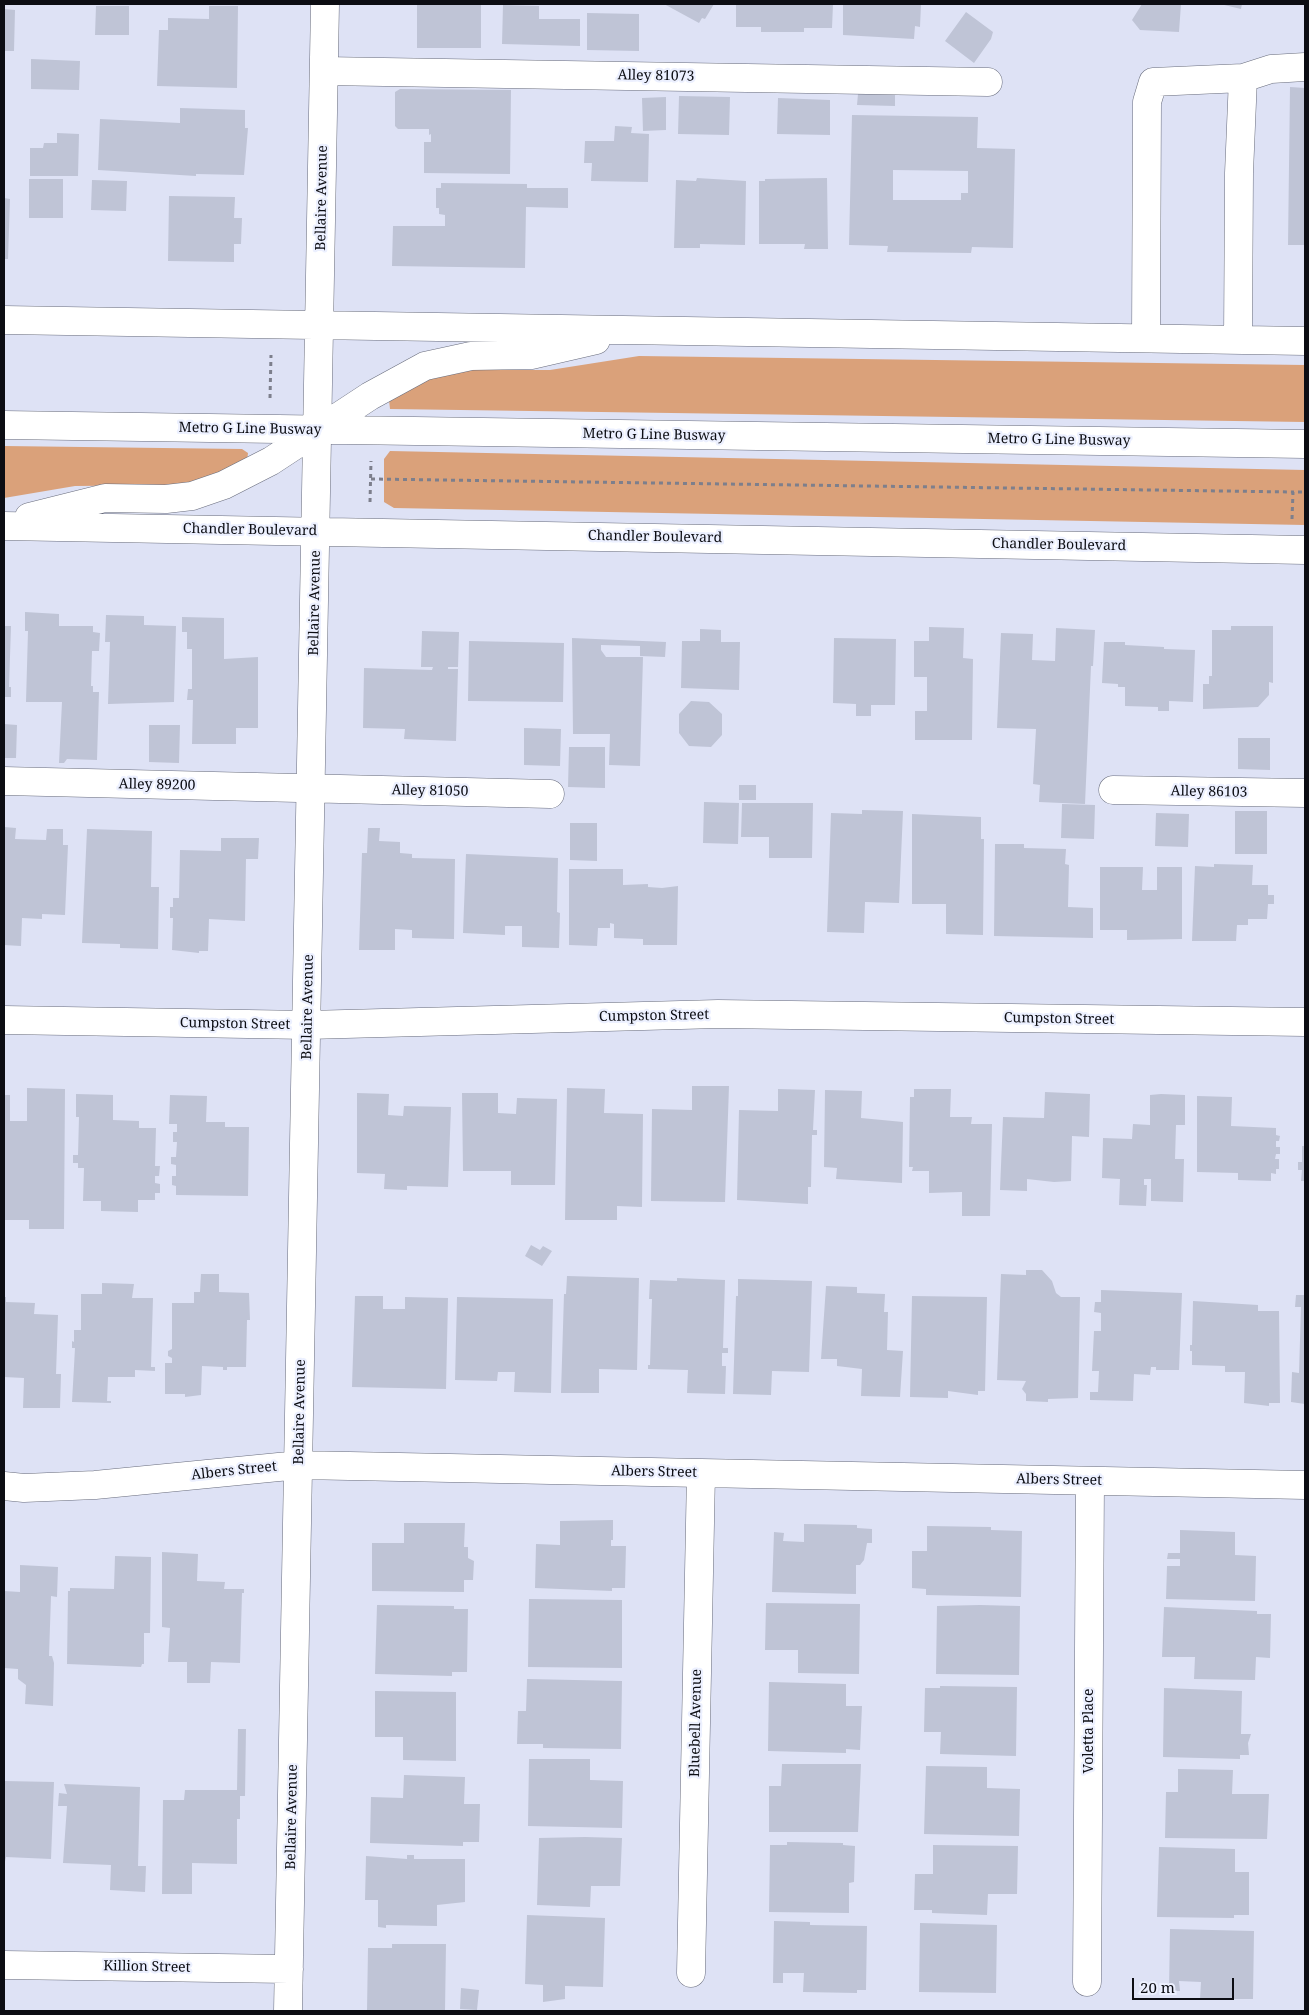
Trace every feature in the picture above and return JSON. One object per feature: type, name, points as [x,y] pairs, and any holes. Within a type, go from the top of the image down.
[{"type":"street","name":"Bellaire Avenue","points":[[288,2011],[308,1025],[325,4]]},
{"type":"street","points":[[1146,338],[1147,102],[1153,82],[1243,78],[1271,69],[1305,66]]},
{"type":"street","name":"Alley 81073","points":[[324,71],[988,82]]},
{"type":"street","points":[[1238,340],[1239,173],[1243,78]]},
{"type":"street","points":[[4,320],[1305,341]]},
{"type":"street","points":[[4,525],[105,498],[166,499],[192,496],[224,485],[260,467],[370,396],[425,366],[471,356],[531,355],[640,330]]},
{"type":"street","name":"Metro G Line Busway","points":[[4,425],[1305,444]]},
{"type":"street","name":"Chandler Boulevard","points":[[4,525],[1305,550]]},
{"type":"street","name":"Alley 89200","points":[[4,781],[311,788]]},
{"type":"street","name":"Alley 81050","points":[[311,788],[550,794]]},
{"type":"street","name":"Alley 86103","points":[[1112,790],[1305,793]]},
{"type":"street","name":"Cumpston Street","points":[[4,1020],[308,1025],[718,1014],[1305,1022]]},
{"type":"street","name":"Albers Street","points":[[4,1486],[24,1488],[95,1485],[299,1465],[1305,1485]]},
{"type":"street","name":"Bluebell Avenue","points":[[691,1973],[700,1473]]},
{"type":"street","name":"Voletta Place","points":[[1088,1982],[1090,1481]]},
{"type":"street","name":"Killion Street","points":[[4,1965],[290,1969]]},
{"type":"path","points":[[270,408],[271,351]]},
{"type":"path","points":[[370,508],[371,455]]},
{"type":"path","points":[[371,479],[1305,492]]},
{"type":"path","points":[[1292,526],[1293,492]]},
{"type":"shaded area","points":[[639,356],[1305,365],[1305,422],[390,409],[389,400],[423,380],[464,370],[550,370]]},
{"type":"shaded area","points":[[4,446],[242,449],[248,453],[247,461],[206,479],[175,485],[75,486],[4,498]]},
{"type":"shaded area","points":[[390,451],[1305,470],[1305,525],[394,508],[384,502],[384,459]]},
{"type":"building","points":[[417,4],[481,4],[481,48],[417,48]]},
{"type":"building","points":[[664,4],[714,4],[705,19],[702,18],[699,23]]},
{"type":"building","points":[[736,4],[833,4],[832,28],[804,28],[804,32],[761,32],[761,27],[736,27]]},
{"type":"building","points":[[843,4],[921,4],[920,27],[915,26],[914,39],[843,35]]},
{"type":"building","points":[[1142,4],[1181,4],[1179,32],[1140,30],[1132,20]]},
{"type":"building","points":[[1220,4],[1242,4],[1241,9]]},
{"type":"building","points":[[503,5],[539,6],[539,19],[580,19],[580,46],[502,44]]},
{"type":"building","points":[[96,6],[129,6],[129,35],[95,35]]},
{"type":"building","points":[[209,6],[238,6],[237,88],[157,86],[159,30],[168,30],[168,18],[209,19]]},
{"type":"building","points":[[4,9],[15,10],[14,51],[4,51]]},
{"type":"building","points":[[966,12],[993,32],[991,39],[974,63],[945,41]]},
{"type":"building","points":[[587,13],[639,14],[639,51],[587,50]]},
{"type":"building","points":[[31,59],[80,61],[79,90],[31,89]]},
{"type":"building","points":[[1290,87],[1305,88],[1305,245],[1288,245]]},
{"type":"building","points":[[400,89],[511,90],[510,174],[424,173],[424,142],[431,142],[431,134],[429,135],[429,129],[398,129],[395,126],[395,92]]},
{"type":"building","points":[[858,94],[895,94],[895,106],[857,105]]},
{"type":"building","points":[[679,96],[730,97],[729,135],[678,134]]},
{"type":"building","points":[[666,97],[666,130],[643,131],[642,98]]},
{"type":"building","points":[[778,98],[830,100],[830,135],[777,134]]},
{"type":"building","points":[[180,108],[245,110],[245,128],[248,128],[244,175],[196,174],[196,176],[98,170],[100,119],[180,123]]},
{"type":"building","points":[[852,115],[978,117],[977,148],[1015,149],[1013,248],[972,247],[971,253],[887,252],[888,246],[849,245]],"holes":[[[893,170],[968,171],[968,193],[961,193],[961,200],[893,200]]]},
{"type":"building","points":[[615,126],[632,127],[631,133],[649,134],[648,182],[591,181],[592,163],[584,163],[585,141],[614,141]]},
{"type":"building","points":[[57,133],[79,134],[78,176],[30,176],[30,148],[43,148],[44,143],[57,143]]},
{"type":"building","points":[[697,178],[746,181],[745,245],[700,244],[700,248],[674,248],[676,180],[696,181]]},
{"type":"building","points":[[827,178],[828,249],[804,249],[805,244],[759,244],[759,181],[765,181],[765,179]]},
{"type":"building","points":[[29,179],[63,179],[63,218],[29,218]]},
{"type":"building","points":[[92,180],[127,181],[126,211],[91,210]]},
{"type":"building","points":[[441,183],[527,184],[527,188],[568,188],[568,208],[526,207],[525,268],[392,266],[393,226],[445,226],[445,215],[439,214],[439,208],[436,208],[436,188],[441,188]]},
{"type":"building","points":[[169,196],[235,197],[234,218],[242,218],[241,244],[234,244],[234,262],[168,261]]},
{"type":"building","points":[[4,198],[10,199],[8,259],[4,259]]},
{"type":"building","points":[[25,612],[59,614],[59,626],[93,626],[93,632],[100,633],[99,651],[92,651],[91,686],[93,686],[93,692],[99,692],[97,760],[67,759],[64,763],[59,763],[62,702],[26,702],[28,631],[25,631]]},
{"type":"building","points":[[106,615],[144,616],[144,625],[176,626],[174,702],[108,704],[110,642],[105,642]]},
{"type":"building","points":[[182,617],[224,618],[224,659],[258,657],[258,728],[236,728],[236,744],[192,744],[193,700],[187,700],[188,689],[192,689],[192,649],[187,649],[187,632],[182,632]]},
{"type":"building","points":[[4,626],[11,626],[9,687],[11,687],[11,697],[4,697]]},
{"type":"building","points":[[1231,626],[1273,626],[1273,683],[1269,682],[1269,695],[1258,707],[1203,709],[1203,684],[1209,684],[1209,676],[1212,676],[1212,630],[1231,630]]},
{"type":"building","points":[[929,627],[964,628],[963,658],[973,659],[972,740],[915,740],[915,711],[927,711],[927,677],[914,677],[914,641],[929,641]]},
{"type":"building","points":[[1056,628],[1095,630],[1093,666],[1091,666],[1085,804],[1039,802],[1040,785],[1033,784],[1036,729],[997,728],[1001,633],[1033,634],[1032,660],[1055,661]]},
{"type":"building","points":[[700,629],[721,630],[721,642],[740,642],[739,690],[681,688],[682,641],[700,641]]},
{"type":"building","points":[[422,631],[459,632],[458,667],[448,667],[448,669],[458,669],[456,741],[404,739],[405,729],[363,728],[364,668],[432,670],[433,667],[421,667]]},
{"type":"building","points":[[572,638],[666,642],[665,657],[640,656],[640,646],[601,645],[601,650],[606,657],[643,657],[640,766],[609,765],[610,734],[573,734]]},
{"type":"building","points":[[834,638],[896,639],[895,705],[871,705],[871,716],[856,716],[856,704],[833,703]]},
{"type":"building","points":[[469,641],[564,643],[563,702],[468,701]]},
{"type":"building","points":[[1104,642],[1125,642],[1125,645],[1195,650],[1193,702],[1169,701],[1169,711],[1158,711],[1158,707],[1125,706],[1125,687],[1118,687],[1118,684],[1102,683]]},
{"type":"building","points":[[691,701],[709,702],[722,714],[722,735],[711,747],[689,746],[679,733],[679,714]]},
{"type":"building","points":[[4,724],[17,725],[16,758],[4,758]]},
{"type":"building","points":[[149,725],[180,725],[179,763],[149,762]]},
{"type":"building","points":[[524,728],[561,729],[560,766],[524,765]]},
{"type":"building","points":[[1238,738],[1270,738],[1270,770],[1238,769]]},
{"type":"building","points":[[569,747],[605,747],[605,788],[568,787]]},
{"type":"building","points":[[739,785],[756,785],[756,800],[739,800]]},
{"type":"building","points":[[704,802],[739,803],[738,844],[703,843]]},
{"type":"building","points":[[742,803],[813,803],[812,858],[769,858],[769,837],[741,837]]},
{"type":"building","points":[[1062,804],[1095,805],[1094,839],[1061,838]]},
{"type":"building","points":[[862,810],[903,811],[899,903],[865,902],[864,933],[827,932],[831,813],[862,814]]},
{"type":"building","points":[[1235,811],[1267,811],[1267,854],[1235,854]]},
{"type":"building","points":[[1156,813],[1189,814],[1188,847],[1155,846]]},
{"type":"building","points":[[912,814],[981,817],[981,839],[984,839],[983,935],[946,934],[946,904],[912,904]]},
{"type":"building","points":[[570,823],[597,823],[597,861],[570,860]]},
{"type":"building","points":[[4,827],[16,828],[15,839],[46,840],[47,829],[63,829],[63,845],[68,845],[65,915],[42,914],[42,919],[22,918],[21,946],[4,945]]},
{"type":"building","points":[[368,828],[380,828],[379,841],[400,842],[400,853],[412,854],[412,858],[455,859],[454,939],[412,938],[412,930],[395,929],[395,950],[359,950],[362,853],[367,853]]},
{"type":"building","points":[[87,829],[152,831],[151,887],[159,887],[158,949],[120,948],[120,944],[82,943]]},
{"type":"building","points":[[221,838],[259,838],[258,859],[246,859],[245,921],[209,919],[208,951],[199,951],[199,953],[172,950],[173,918],[170,918],[170,907],[173,907],[173,898],[179,898],[180,850],[221,851]]},
{"type":"building","points":[[995,844],[1024,844],[1024,848],[1066,849],[1065,864],[1069,865],[1068,907],[1093,908],[1093,938],[994,936]]},
{"type":"building","points":[[466,854],[558,858],[557,912],[560,913],[559,948],[522,947],[522,926],[505,926],[505,935],[463,933]]},
{"type":"building","points":[[1214,864],[1253,865],[1252,885],[1268,885],[1268,895],[1274,895],[1274,904],[1268,904],[1267,919],[1248,919],[1248,925],[1237,925],[1236,941],[1192,941],[1195,866],[1214,867]]},
{"type":"building","points":[[1100,867],[1143,867],[1142,890],[1157,890],[1157,867],[1182,867],[1182,939],[1127,940],[1127,930],[1100,930]]},
{"type":"building","points":[[569,869],[623,869],[623,885],[648,884],[648,887],[662,888],[678,886],[677,945],[643,945],[643,939],[614,938],[614,924],[610,923],[610,928],[598,928],[597,946],[569,945]]},
{"type":"building","points":[[692,1086],[729,1086],[725,1202],[651,1201],[652,1109],[692,1110]]},
{"type":"building","points":[[27,1088],[65,1089],[64,1229],[29,1229],[29,1220],[4,1220],[4,1095],[10,1095],[10,1121],[27,1121]]},
{"type":"building","points":[[567,1088],[605,1089],[604,1113],[643,1114],[642,1207],[617,1206],[617,1220],[565,1220]]},
{"type":"building","points":[[778,1089],[815,1090],[813,1130],[817,1130],[817,1135],[812,1135],[811,1187],[808,1187],[808,1204],[737,1200],[739,1110],[778,1111]]},
{"type":"building","points":[[914,1089],[951,1089],[950,1117],[972,1117],[971,1124],[992,1124],[990,1216],[962,1216],[962,1192],[929,1193],[929,1171],[912,1171],[913,1167],[909,1167],[910,1097],[914,1097]]},
{"type":"building","points":[[825,1090],[862,1091],[861,1118],[903,1122],[902,1183],[836,1179],[837,1168],[824,1167]]},
{"type":"building","points":[[1045,1092],[1090,1094],[1089,1137],[1072,1136],[1071,1181],[1054,1182],[1027,1179],[1027,1191],[1000,1190],[1003,1117],[1044,1118]]},
{"type":"building","points":[[357,1093],[389,1094],[388,1115],[403,1116],[404,1106],[451,1107],[448,1187],[407,1186],[407,1190],[384,1189],[385,1174],[357,1173]]},
{"type":"building","points":[[462,1093],[498,1093],[498,1113],[516,1114],[517,1098],[557,1099],[555,1185],[511,1185],[511,1171],[463,1171]]},
{"type":"building","points":[[76,1094],[113,1095],[113,1120],[139,1121],[139,1128],[156,1128],[155,1166],[160,1166],[159,1176],[155,1176],[155,1183],[160,1184],[160,1193],[155,1193],[155,1200],[138,1200],[138,1212],[101,1211],[101,1201],[83,1201],[84,1168],[78,1168],[78,1163],[73,1163],[73,1155],[78,1155],[79,1117],[76,1117]]},
{"type":"building","points":[[170,1095],[207,1096],[206,1122],[225,1122],[225,1127],[249,1127],[248,1196],[176,1195],[176,1186],[172,1185],[172,1176],[176,1176],[176,1165],[171,1164],[171,1157],[176,1157],[177,1142],[173,1142],[173,1132],[177,1132],[177,1124],[169,1124]]},
{"type":"building","points":[[1150,1095],[1185,1095],[1185,1125],[1176,1125],[1175,1159],[1184,1159],[1183,1202],[1151,1201],[1151,1179],[1144,1179],[1144,1185],[1147,1185],[1146,1206],[1119,1205],[1120,1179],[1102,1178],[1103,1138],[1132,1139],[1133,1124],[1150,1125]]},
{"type":"building","points":[[1197,1096],[1232,1097],[1231,1126],[1276,1128],[1276,1135],[1280,1136],[1279,1141],[1276,1141],[1276,1147],[1280,1147],[1280,1154],[1276,1154],[1275,1159],[1279,1159],[1279,1169],[1276,1169],[1276,1174],[1271,1173],[1271,1181],[1238,1180],[1238,1173],[1197,1172]]},
{"type":"building","points":[[1302,1146],[1305,1146],[1305,1181],[1301,1181],[1302,1170],[1298,1170],[1298,1162],[1302,1162]]},
{"type":"building","points":[[531,1245],[540,1250],[543,1246],[552,1251],[542,1266],[525,1256]]},
{"type":"building","points":[[1026,1270],[1042,1270],[1052,1281],[1056,1293],[1061,1297],[1080,1297],[1078,1398],[1048,1399],[1048,1402],[1026,1401],[1026,1394],[1022,1389],[1026,1381],[997,1380],[1001,1274],[1026,1275]]},
{"type":"building","points":[[201,1274],[219,1274],[219,1292],[249,1293],[250,1320],[247,1320],[246,1367],[227,1367],[227,1370],[223,1370],[223,1367],[202,1366],[201,1395],[185,1397],[185,1394],[165,1394],[165,1363],[172,1363],[172,1358],[168,1356],[168,1351],[172,1349],[172,1303],[194,1303],[194,1292],[200,1292]]},
{"type":"building","points":[[567,1276],[639,1278],[637,1370],[599,1369],[599,1393],[561,1393],[564,1294],[566,1294]]},
{"type":"building","points":[[677,1278],[725,1280],[723,1348],[728,1348],[728,1353],[722,1353],[722,1366],[726,1366],[725,1394],[687,1393],[688,1370],[648,1369],[648,1365],[650,1365],[652,1299],[649,1299],[650,1280],[677,1281]]},
{"type":"building","points":[[738,1279],[812,1281],[809,1372],[772,1371],[771,1395],[733,1394]]},
{"type":"building","points":[[102,1283],[134,1284],[132,1298],[153,1298],[151,1367],[155,1367],[155,1371],[135,1370],[135,1377],[108,1377],[107,1401],[111,1401],[111,1403],[72,1402],[75,1348],[72,1348],[72,1341],[74,1342],[74,1330],[81,1330],[81,1294],[102,1294]]},
{"type":"building","points":[[826,1286],[857,1287],[857,1293],[885,1294],[884,1312],[888,1312],[887,1350],[903,1351],[900,1397],[861,1396],[862,1369],[837,1366],[837,1359],[821,1359]]},
{"type":"building","points":[[1101,1290],[1182,1293],[1179,1370],[1156,1370],[1156,1367],[1151,1367],[1150,1375],[1134,1374],[1133,1401],[1090,1400],[1090,1392],[1098,1392],[1099,1371],[1092,1371],[1094,1331],[1101,1331],[1101,1313],[1094,1312],[1095,1302],[1101,1302]]},
{"type":"building","points":[[1296,1295],[1305,1295],[1305,1404],[1291,1402],[1292,1372],[1299,1373],[1301,1307],[1295,1307]]},
{"type":"building","points":[[355,1296],[383,1296],[383,1309],[405,1309],[405,1297],[448,1298],[446,1389],[352,1387]]},
{"type":"building","points":[[912,1296],[987,1297],[985,1391],[978,1391],[978,1395],[948,1391],[948,1398],[910,1397]]},
{"type":"building","points":[[4,1297],[6,1297],[6,1302],[35,1303],[34,1314],[58,1315],[56,1374],[61,1374],[60,1408],[23,1408],[24,1378],[4,1377]]},
{"type":"building","points":[[457,1297],[553,1299],[551,1393],[514,1392],[515,1372],[498,1372],[497,1381],[455,1380]]},
{"type":"building","points":[[1193,1301],[1258,1305],[1258,1311],[1279,1311],[1280,1403],[1269,1403],[1269,1406],[1244,1403],[1245,1372],[1225,1372],[1225,1366],[1192,1365],[1190,1345],[1192,1345]]},
{"type":"building","points":[[613,1520],[613,1540],[611,1540],[611,1546],[626,1546],[625,1588],[612,1588],[612,1591],[535,1588],[536,1544],[560,1545],[560,1521]]},
{"type":"building","points":[[404,1523],[465,1523],[464,1547],[468,1547],[468,1558],[474,1561],[473,1580],[464,1580],[464,1592],[372,1591],[372,1543],[404,1543]]},
{"type":"building","points":[[804,1524],[857,1525],[857,1528],[872,1529],[872,1543],[867,1543],[864,1560],[860,1565],[856,1565],[856,1594],[772,1592],[774,1532],[784,1533],[783,1541],[804,1542]]},
{"type":"building","points":[[927,1526],[991,1527],[991,1530],[1022,1531],[1021,1597],[926,1595],[926,1589],[912,1588],[912,1551],[927,1551]]},
{"type":"building","points":[[1180,1530],[1235,1532],[1235,1555],[1256,1556],[1255,1601],[1166,1599],[1167,1566],[1180,1566],[1180,1559],[1167,1559],[1168,1553],[1180,1553]]},
{"type":"building","points":[[162,1552],[198,1554],[197,1581],[225,1582],[224,1589],[244,1589],[244,1593],[242,1593],[240,1663],[211,1662],[210,1683],[187,1683],[187,1662],[168,1662],[170,1628],[162,1627]]},
{"type":"building","points":[[115,1556],[151,1557],[150,1633],[144,1633],[144,1664],[141,1667],[67,1664],[68,1591],[70,1591],[70,1588],[114,1589]]},
{"type":"building","points":[[20,1565],[58,1567],[57,1597],[51,1596],[49,1656],[52,1656],[54,1663],[53,1706],[25,1704],[26,1685],[18,1679],[18,1669],[4,1668],[4,1591],[20,1592]]},
{"type":"building","points":[[529,1599],[622,1600],[622,1668],[528,1667]]},
{"type":"building","points":[[766,1603],[860,1604],[859,1674],[798,1673],[798,1650],[765,1650]]},
{"type":"building","points":[[377,1605],[454,1606],[454,1609],[468,1609],[467,1672],[452,1672],[452,1676],[375,1674]]},
{"type":"building","points":[[937,1606],[1020,1606],[1019,1675],[936,1674]]},
{"type":"building","points":[[1164,1607],[1257,1611],[1257,1614],[1271,1614],[1270,1658],[1256,1657],[1255,1680],[1194,1679],[1195,1657],[1162,1657]]},
{"type":"building","points":[[527,1679],[622,1681],[621,1749],[543,1748],[543,1744],[517,1744],[518,1711],[526,1711]]},
{"type":"building","points":[[769,1682],[846,1684],[846,1706],[862,1706],[860,1750],[846,1749],[846,1753],[768,1751]]},
{"type":"building","points":[[940,1686],[1017,1687],[1016,1756],[940,1754],[941,1732],[924,1732],[925,1688],[940,1688]]},
{"type":"building","points":[[1164,1688],[1242,1691],[1241,1734],[1251,1734],[1248,1743],[1249,1755],[1240,1755],[1240,1759],[1163,1757]]},
{"type":"building","points":[[375,1691],[456,1692],[456,1761],[403,1760],[403,1737],[375,1737]]},
{"type":"building","points":[[238,1729],[246,1729],[245,1796],[240,1796],[240,1819],[237,1819],[237,1864],[192,1863],[192,1894],[162,1894],[163,1800],[184,1800],[185,1790],[237,1790]]},
{"type":"building","points":[[529,1759],[590,1759],[590,1780],[623,1781],[622,1828],[528,1826]]},
{"type":"building","points":[[782,1764],[861,1764],[858,1832],[769,1832],[769,1786],[781,1786]]},
{"type":"building","points":[[926,1766],[987,1767],[987,1788],[1020,1789],[1019,1836],[924,1834]]},
{"type":"building","points":[[1178,1769],[1233,1770],[1232,1794],[1269,1794],[1267,1839],[1165,1838],[1166,1792],[1178,1792]]},
{"type":"building","points":[[404,1775],[465,1777],[464,1804],[480,1804],[479,1842],[463,1842],[463,1846],[370,1843],[371,1797],[403,1798]]},
{"type":"building","points":[[4,1781],[54,1782],[51,1859],[6,1857],[4,1866]]},
{"type":"building","points":[[64,1784],[140,1787],[138,1866],[146,1866],[145,1892],[110,1890],[111,1865],[63,1863],[67,1806],[58,1806],[59,1793],[67,1794]]},
{"type":"building","points":[[539,1838],[622,1838],[620,1886],[591,1886],[590,1907],[537,1905]]},
{"type":"building","points":[[787,1842],[843,1843],[843,1845],[855,1846],[854,1882],[849,1883],[849,1913],[769,1912],[770,1845],[787,1845]]},
{"type":"building","points":[[933,1845],[1018,1846],[1017,1894],[988,1894],[987,1915],[932,1913],[932,1910],[914,1910],[915,1874],[933,1874]]},
{"type":"building","points":[[1159,1847],[1235,1849],[1235,1872],[1249,1872],[1249,1915],[1234,1915],[1234,1918],[1157,1917]]},
{"type":"building","points":[[407,1855],[414,1855],[414,1859],[465,1859],[465,1902],[437,1905],[437,1926],[386,1925],[386,1928],[378,1927],[378,1900],[365,1900],[366,1856],[407,1859]]},
{"type":"building","points":[[527,1915],[605,1918],[603,1987],[565,1986],[565,1999],[543,2002],[543,1985],[525,1984]]},
{"type":"building","points":[[774,1921],[810,1922],[810,1925],[867,1926],[866,1990],[857,1990],[857,1993],[803,1992],[804,1973],[783,1973],[783,1983],[773,1983]]},
{"type":"building","points":[[920,1923],[997,1925],[996,1993],[919,1992]]},
{"type":"building","points":[[1170,1929],[1254,1931],[1253,1999],[1200,1999],[1201,1982],[1179,1981],[1180,1991],[1169,1991]]},
{"type":"building","points":[[392,1944],[446,1944],[445,2011],[367,2011],[368,1948],[392,1948]]},
{"type":"building","points":[[461,1988],[479,1990],[477,2010],[460,2009]]}]
